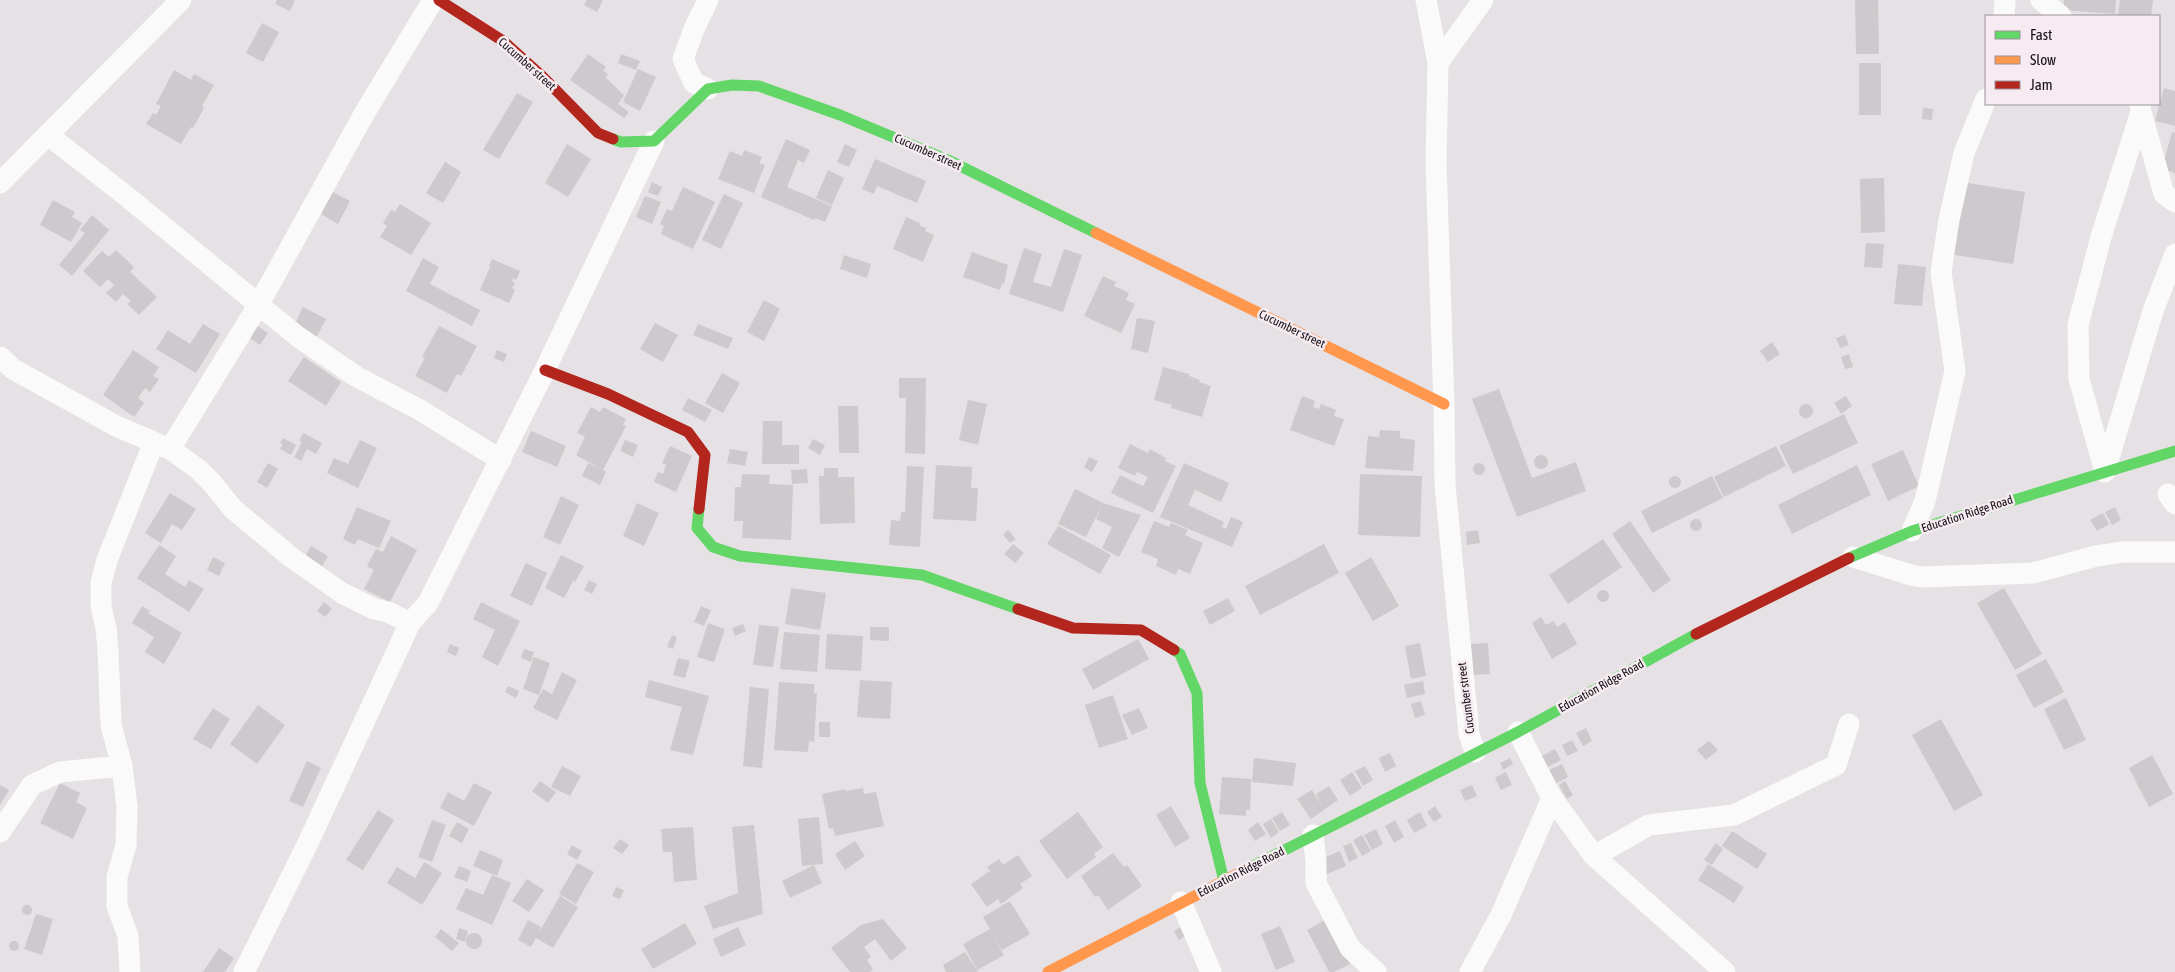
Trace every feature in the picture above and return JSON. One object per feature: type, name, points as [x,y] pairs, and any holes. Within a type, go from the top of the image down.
[{"type":"street","points":[[0,183],[181,0]]},
{"type":"street","points":[[130,972],[128,936],[117,906],[117,877],[126,845],[127,807],[122,766],[111,725],[107,644],[100,606],[101,583],[107,560],[162,446],[259,304],[364,114],[433,0]]},
{"type":"street","name":"Cucumber street","points":[[439,0],[503,41],[542,76],[598,133],[621,142],[654,140]]},
{"type":"street","points":[[244,972],[308,843],[410,622],[428,603],[501,460],[654,140],[708,89],[694,83],[683,60],[694,29],[708,0]]},
{"type":"street","name":"Cucumber street","points":[[1426,0],[1438,63],[1436,163],[1445,485],[1469,734],[1475,752]]},
{"type":"street","points":[[1438,63],[1483,0]]},
{"type":"street","points":[[2004,15],[2005,0]]},
{"type":"street","points":[[2041,0],[2060,15]]},
{"type":"street","name":"Cucumber street","points":[[708,89],[732,85],[759,86],[840,114],[939,156],[1444,404]]},
{"type":"street","points":[[1912,531],[1926,501],[1955,371],[1941,272],[1949,220],[1964,153],[1985,101]]},
{"type":"street","points":[[2141,108],[2164,194],[2175,202]]},
{"type":"street","points":[[2105,472],[2079,379],[2078,325],[2141,108]]},
{"type":"street","points":[[48,135],[259,304],[296,336],[357,377],[420,410],[501,460]]},
{"type":"street","points":[[2105,472],[2153,311],[2175,254]]},
{"type":"street","points":[[0,357],[13,369],[116,426],[162,446],[198,469],[214,484],[233,509],[292,558],[342,593],[374,609],[388,612],[410,622]]},
{"type":"street","points":[[545,370],[608,394],[688,432],[706,455],[697,528],[713,547],[740,556],[922,575],[1073,628],[1141,630],[1180,654],[1197,693],[1200,783],[1224,881]]},
{"type":"street","name":"Education Ridge Road","points":[[1048,972],[1181,902],[1475,752],[1518,732],[1709,627],[1853,557],[1912,531],[2175,451]]},
{"type":"street","points":[[1853,557],[1922,577],[2033,573],[2096,556],[2123,552],[2175,552]]},
{"type":"street","points":[[1594,856],[1648,825],[1734,815],[1836,765],[1849,724]]},
{"type":"street","points":[[1518,732],[1552,798],[1594,856],[1725,972]]},
{"type":"street","points":[[0,832],[32,785],[60,772],[122,766]]},
{"type":"street","points":[[1470,972],[1501,915],[1552,798]]},
{"type":"street","points":[[1313,835],[1316,883],[1350,948],[1376,972]]},
{"type":"street","points":[[1181,902],[1212,972]]},
{"type":"building","points":[[277,0],[295,0],[290,11],[275,4]]},
{"type":"building","points":[[587,0],[603,0],[597,12],[584,5]]},
{"type":"building","points":[[1855,0],[1878,0],[1879,54],[1856,54]]},
{"type":"building","points":[[2064,0],[2116,0],[2115,14],[2063,10]]},
{"type":"building","points":[[2120,0],[2153,0],[2151,15],[2118,15]]},
{"type":"building","points":[[262,23],[279,32],[263,62],[246,53]]},
{"type":"building","points":[[588,54],[606,67],[603,71],[608,74],[606,78],[624,95],[618,104],[629,112],[624,118],[570,80]]},
{"type":"building","points":[[621,54],[640,61],[636,70],[618,63]]},
{"type":"building","points":[[1859,63],[1881,63],[1881,115],[1859,115]]},
{"type":"building","points":[[638,69],[656,77],[640,111],[623,102]]},
{"type":"building","points":[[174,70],[191,80],[194,74],[214,85],[202,106],[204,108],[193,128],[191,127],[181,144],[146,124],[153,113],[156,115],[161,106],[156,104]]},
{"type":"building","points":[[2164,88],[2175,91],[2175,126],[2155,121]]},
{"type":"building","points":[[517,93],[533,102],[499,159],[483,150]]},
{"type":"building","points":[[1923,108],[1933,109],[1932,120],[1922,119]]},
{"type":"building","points":[[2172,132],[2175,133],[2175,173],[2162,169]]},
{"type":"building","points":[[786,139],[810,150],[804,163],[798,160],[787,187],[832,206],[825,222],[815,218],[814,220],[761,197]]},
{"type":"building","points":[[567,144],[591,159],[568,197],[545,183]]},
{"type":"building","points":[[845,144],[857,150],[849,167],[837,162]]},
{"type":"building","points":[[744,150],[762,157],[759,163],[765,165],[754,193],[718,179],[730,151],[742,156]]},
{"type":"building","points":[[875,159],[926,181],[917,203],[877,186],[874,194],[862,189]]},
{"type":"building","points":[[445,162],[461,172],[443,203],[426,193]]},
{"type":"building","points":[[828,170],[844,178],[832,205],[816,198]]},
{"type":"building","points":[[1884,178],[1885,232],[1861,233],[1860,179]]},
{"type":"building","points":[[652,182],[662,187],[658,196],[648,192]]},
{"type":"building","points":[[1962,182],[2025,192],[2013,264],[1949,254]]},
{"type":"building","points":[[683,187],[715,202],[693,249],[661,234],[664,226],[660,224],[667,209],[672,211]]},
{"type":"building","points":[[333,192],[350,201],[338,224],[321,214]]},
{"type":"building","points":[[724,194],[743,203],[721,249],[702,240]]},
{"type":"building","points":[[645,196],[661,202],[652,224],[636,217]]},
{"type":"building","points":[[53,200],[75,212],[72,217],[82,223],[71,242],[40,225]]},
{"type":"building","points":[[400,204],[431,223],[411,255],[380,237],[387,226],[383,223],[391,210],[395,212]]},
{"type":"building","points":[[92,215],[109,230],[72,276],[59,265],[85,233],[80,230]]},
{"type":"building","points":[[906,217],[920,223],[919,225],[926,228],[925,231],[934,235],[923,262],[893,249]]},
{"type":"building","points":[[1866,243],[1884,244],[1882,268],[1864,267]]},
{"type":"building","points":[[1024,248],[1042,254],[1033,282],[1051,287],[1064,249],[1082,255],[1063,312],[1009,294]]},
{"type":"building","points":[[116,250],[134,267],[130,272],[157,297],[139,315],[127,304],[131,301],[123,294],[116,302],[106,293],[114,285],[108,279],[100,287],[83,271],[102,251],[109,257]]},
{"type":"building","points":[[972,252],[1008,265],[1004,284],[1002,283],[1000,290],[963,277]]},
{"type":"building","points":[[844,255],[871,264],[867,278],[840,269]]},
{"type":"building","points":[[423,258],[439,267],[430,284],[480,310],[472,326],[406,291]]},
{"type":"building","points":[[492,259],[520,271],[516,280],[513,278],[512,281],[515,283],[512,288],[515,290],[509,303],[480,290]]},
{"type":"building","points":[[1898,264],[1926,267],[1922,306],[1894,304]]},
{"type":"building","points":[[1103,276],[1116,282],[1114,286],[1129,293],[1126,300],[1135,304],[1121,333],[1084,316]]},
{"type":"building","points":[[764,300],[780,309],[764,341],[747,332]]},
{"type":"building","points":[[303,307],[326,319],[316,338],[294,326]]},
{"type":"building","points":[[1137,318],[1155,321],[1148,353],[1131,349]]},
{"type":"building","points":[[253,323],[268,333],[260,345],[245,335]]},
{"type":"building","points":[[655,323],[678,335],[663,362],[640,349]]},
{"type":"building","points":[[203,324],[220,334],[196,373],[156,349],[168,330],[190,344]]},
{"type":"building","points":[[698,324],[733,338],[728,349],[693,335]]},
{"type":"building","points":[[439,326],[477,346],[461,376],[457,374],[447,393],[415,376],[425,358],[422,357]]},
{"type":"building","points":[[1845,335],[1849,345],[1840,348],[1836,338]]},
{"type":"building","points":[[1772,342],[1780,354],[1768,362],[1760,351]]},
{"type":"building","points":[[133,350],[159,367],[153,376],[159,379],[150,392],[145,388],[138,398],[144,403],[134,417],[103,395]]},
{"type":"building","points":[[497,350],[507,354],[504,362],[494,358]]},
{"type":"building","points":[[1849,354],[1853,367],[1845,369],[1841,357]]},
{"type":"building","points":[[304,357],[341,382],[326,406],[288,381]]},
{"type":"building","points":[[1163,367],[1189,374],[1189,376],[1200,380],[1199,382],[1211,386],[1202,417],[1171,408],[1172,405],[1154,400]]},
{"type":"building","points":[[722,373],[740,383],[723,413],[705,403]]},
{"type":"building","points":[[899,378],[926,378],[925,454],[905,453],[906,398],[899,398]]},
{"type":"building","points":[[1499,389],[1532,478],[1576,462],[1586,491],[1517,517],[1472,399]]},
{"type":"building","points":[[1302,396],[1315,401],[1313,407],[1319,409],[1321,404],[1336,410],[1334,416],[1344,419],[1334,446],[1290,430]]},
{"type":"building","points":[[1846,396],[1852,406],[1841,414],[1834,403]]},
{"type":"building","points":[[688,398],[712,410],[705,422],[682,410]]},
{"type":"building","points":[[968,400],[987,404],[978,445],[959,440]]},
{"type":"building","points":[[1806,404],[1811,406],[1813,411],[1811,416],[1806,418],[1801,416],[1799,411],[1801,406]]},
{"type":"building","points":[[838,406],[858,406],[859,453],[839,453]]},
{"type":"building","points":[[591,407],[600,412],[603,407],[626,419],[623,425],[626,426],[603,470],[606,472],[600,485],[582,476],[588,463],[601,469],[576,455],[585,437],[577,433]]},
{"type":"building","points":[[1844,414],[1858,443],[1793,474],[1779,446]]},
{"type":"building","points":[[763,421],[782,421],[782,445],[799,445],[799,464],[762,464]]},
{"type":"building","points":[[1380,430],[1400,431],[1400,438],[1415,440],[1413,471],[1365,468],[1368,436],[1379,437]]},
{"type":"building","points":[[531,431],[566,446],[557,467],[522,452]]},
{"type":"building","points":[[303,433],[322,443],[316,454],[307,449],[301,461],[294,457],[302,442],[299,441]]},
{"type":"building","points":[[283,438],[296,445],[291,455],[280,449],[283,444],[280,443]]},
{"type":"building","points":[[813,439],[825,445],[820,455],[808,448]]},
{"type":"building","points":[[360,440],[377,448],[358,488],[327,473],[334,458],[348,464]]},
{"type":"building","points":[[625,440],[638,445],[633,457],[620,451]]},
{"type":"building","points":[[1130,444],[1148,453],[1150,449],[1166,458],[1165,461],[1176,466],[1153,513],[1111,493],[1120,475],[1143,486],[1148,477],[1137,472],[1135,476],[1118,468]]},
{"type":"building","points":[[670,446],[692,456],[676,492],[654,482],[658,472],[663,474],[666,465],[662,463]]},
{"type":"building","points":[[1776,446],[1786,466],[1724,497],[1714,477]]},
{"type":"building","points":[[730,449],[748,452],[745,466],[727,463]]},
{"type":"building","points":[[1903,450],[1919,486],[1888,501],[1871,464]]},
{"type":"building","points":[[1538,455],[1544,455],[1548,462],[1544,469],[1538,469],[1534,465],[1534,459]]},
{"type":"building","points":[[1089,457],[1098,461],[1092,472],[1084,467]]},
{"type":"building","points":[[268,463],[278,469],[267,488],[257,482]]},
{"type":"building","points":[[1184,463],[1229,483],[1221,502],[1195,490],[1188,505],[1224,522],[1222,527],[1226,529],[1231,517],[1243,522],[1232,547],[1160,517]]},
{"type":"building","points":[[1477,463],[1481,463],[1485,469],[1481,475],[1477,475],[1473,471],[1473,467]]},
{"type":"building","points":[[936,465],[972,467],[971,488],[978,488],[976,521],[933,519]]},
{"type":"building","points":[[1857,465],[1871,495],[1792,534],[1778,505]]},
{"type":"building","points":[[907,466],[924,467],[920,547],[889,545],[891,520],[900,521],[901,512],[905,512]]},
{"type":"building","points":[[824,468],[838,468],[838,477],[854,477],[855,523],[820,524],[819,476],[824,476]]},
{"type":"building","points":[[807,469],[808,483],[792,484],[791,470]]},
{"type":"building","points":[[742,474],[770,475],[769,484],[793,485],[791,540],[742,538],[743,521],[734,521],[735,487],[741,487]]},
{"type":"building","points":[[1360,474],[1422,476],[1420,537],[1358,535]]},
{"type":"building","points":[[1675,476],[1681,482],[1675,488],[1669,482]]},
{"type":"building","points":[[1712,476],[1723,498],[1652,533],[1641,511]]},
{"type":"building","points":[[1075,489],[1103,503],[1086,537],[1058,524]]},
{"type":"building","points":[[170,493],[196,509],[182,530],[172,524],[161,543],[145,533]]},
{"type":"building","points":[[561,496],[579,505],[560,545],[543,537]]},
{"type":"building","points":[[637,503],[659,513],[644,546],[623,536]]},
{"type":"building","points":[[1103,503],[1141,515],[1119,557],[1102,548],[1112,527],[1096,519]]},
{"type":"building","points":[[357,507],[391,521],[379,548],[358,539],[355,545],[343,539]]},
{"type":"building","points":[[2115,507],[2121,520],[2112,525],[2105,512]]},
{"type":"building","points":[[2103,513],[2109,524],[2097,531],[2090,520]]},
{"type":"building","points":[[1694,519],[1698,519],[1702,525],[1698,531],[1694,531],[1690,527],[1690,523]]},
{"type":"building","points":[[1154,521],[1169,527],[1171,523],[1188,530],[1185,535],[1203,543],[1190,574],[1178,569],[1176,575],[1156,566],[1158,559],[1141,552]]},
{"type":"building","points":[[1630,521],[1671,580],[1653,593],[1612,534]]},
{"type":"building","points":[[1058,526],[1111,555],[1100,574],[1047,544]]},
{"type":"building","points":[[1008,530],[1016,539],[1010,543],[1003,535]]},
{"type":"building","points":[[1478,530],[1480,543],[1467,545],[1466,532]]},
{"type":"building","points":[[391,536],[417,550],[390,602],[364,589],[374,570],[367,566],[376,549],[383,552]]},
{"type":"building","points":[[1603,539],[1622,567],[1568,604],[1549,575]]},
{"type":"building","points":[[1013,544],[1024,553],[1015,563],[1004,554]]},
{"type":"building","points":[[1324,544],[1339,573],[1260,615],[1245,586]]},
{"type":"building","points":[[159,545],[176,556],[165,574],[185,587],[189,580],[204,589],[189,612],[137,578]]},
{"type":"building","points":[[311,546],[328,556],[322,566],[305,556]]},
{"type":"building","points":[[561,555],[584,566],[564,598],[545,588]]},
{"type":"building","points":[[213,557],[225,563],[219,576],[207,570]]},
{"type":"building","points":[[1371,557],[1399,606],[1373,621],[1345,573]]},
{"type":"building","points":[[526,563],[547,573],[532,606],[510,596]]},
{"type":"building","points":[[589,580],[597,584],[592,594],[584,590]]},
{"type":"building","points":[[791,588],[826,593],[820,630],[785,624]]},
{"type":"building","points":[[2004,588],[2042,654],[2015,670],[1977,603]]},
{"type":"building","points":[[1601,590],[1605,590],[1609,596],[1605,602],[1601,602],[1597,598],[1597,594]]},
{"type":"building","points":[[1228,598],[1235,611],[1210,625],[1203,611]]},
{"type":"building","points":[[324,602],[332,609],[325,617],[317,611]]},
{"type":"building","points":[[481,602],[520,621],[498,666],[482,657],[495,630],[473,619]]},
{"type":"building","points":[[142,606],[150,611],[148,613],[182,633],[164,664],[145,652],[154,637],[132,623]]},
{"type":"building","points":[[701,606],[711,610],[704,626],[694,622]]},
{"type":"building","points":[[1541,617],[1546,625],[1554,621],[1557,627],[1565,622],[1577,644],[1552,659],[1532,623]]},
{"type":"building","points":[[708,623],[725,629],[714,662],[697,657]]},
{"type":"building","points":[[743,624],[746,631],[735,636],[732,628]]},
{"type":"building","points":[[759,625],[779,627],[773,667],[753,665]]},
{"type":"building","points":[[870,627],[889,627],[889,641],[870,640]]},
{"type":"building","points":[[784,632],[820,635],[817,672],[780,669]]},
{"type":"building","points":[[827,634],[863,636],[861,671],[825,669]]},
{"type":"building","points":[[672,635],[677,637],[673,649],[667,647]]},
{"type":"building","points":[[1138,639],[1149,659],[1093,690],[1082,669]]},
{"type":"building","points":[[1420,643],[1426,676],[1411,679],[1405,646]]},
{"type":"building","points":[[1488,643],[1490,674],[1472,675],[1471,644]]},
{"type":"building","points":[[450,644],[459,648],[456,656],[447,652]]},
{"type":"building","points":[[524,649],[534,652],[531,662],[521,658]]},
{"type":"building","points":[[534,657],[550,663],[539,695],[523,689]]},
{"type":"building","points":[[678,658],[690,661],[685,678],[673,675]]},
{"type":"building","points":[[2046,659],[2064,692],[2034,708],[2016,675]]},
{"type":"building","points":[[562,672],[577,680],[557,720],[533,708],[543,689],[552,694]]},
{"type":"building","points":[[649,680],[709,696],[693,755],[670,750],[682,707],[645,697]]},
{"type":"building","points":[[860,680],[892,682],[890,719],[857,717]]},
{"type":"building","points":[[1423,681],[1425,694],[1407,698],[1404,685]]},
{"type":"building","points":[[779,682],[814,684],[814,693],[817,693],[814,742],[809,741],[808,752],[774,750]]},
{"type":"building","points":[[508,686],[519,691],[516,698],[505,692]]},
{"type":"building","points":[[750,687],[769,689],[762,768],[743,766]]},
{"type":"building","points":[[1113,695],[1128,739],[1099,748],[1085,705]]},
{"type":"building","points":[[2066,698],[2086,740],[2064,750],[2044,709]]},
{"type":"building","points":[[1421,701],[1425,715],[1415,718],[1411,704]]},
{"type":"building","points":[[258,705],[285,725],[257,764],[230,744]]},
{"type":"building","points":[[213,708],[230,719],[211,749],[193,739]]},
{"type":"building","points":[[1139,708],[1148,728],[1132,735],[1122,715]]},
{"type":"building","points":[[1941,719],[1983,795],[1954,811],[1912,735]]},
{"type":"building","points":[[819,722],[830,722],[830,737],[819,737]]},
{"type":"building","points":[[1586,728],[1592,741],[1583,746],[1576,733]]},
{"type":"building","points":[[1572,740],[1578,751],[1567,756],[1562,745]]},
{"type":"building","points":[[1709,741],[1718,750],[1706,760],[1697,750]]},
{"type":"building","points":[[1555,749],[1561,760],[1544,769],[1538,758]]},
{"type":"building","points":[[1390,753],[1396,766],[1385,772],[1379,758]]},
{"type":"building","points":[[2152,755],[2173,794],[2149,807],[2129,768]]},
{"type":"building","points":[[1254,758],[1296,763],[1293,786],[1252,782]]},
{"type":"building","points":[[1510,758],[1513,764],[1503,770],[1500,763]]},
{"type":"building","points":[[307,761],[321,768],[303,807],[289,801]]},
{"type":"building","points":[[1562,764],[1568,777],[1551,786],[1545,772]]},
{"type":"building","points":[[562,766],[581,776],[570,796],[551,787]]},
{"type":"building","points":[[1365,766],[1373,780],[1363,786],[1355,771]]},
{"type":"building","points":[[1352,772],[1362,788],[1350,796],[1340,780]]},
{"type":"building","points":[[1506,772],[1512,785],[1501,790],[1495,778]]},
{"type":"building","points":[[1222,777],[1251,779],[1250,810],[1246,810],[1246,816],[1219,814]]},
{"type":"building","points":[[540,781],[556,792],[548,803],[532,791]]},
{"type":"building","points":[[1565,781],[1573,795],[1567,799],[1559,785]]},
{"type":"building","points":[[60,783],[80,793],[76,802],[87,808],[73,839],[40,823]]},
{"type":"building","points":[[474,783],[492,792],[474,826],[440,808],[448,792],[464,801]]},
{"type":"building","points":[[0,785],[9,790],[0,805]]},
{"type":"building","points":[[1472,785],[1477,796],[1465,801],[1460,790]]},
{"type":"building","points":[[1329,786],[1338,800],[1311,819],[1297,799],[1312,790],[1323,807],[1316,794]]},
{"type":"building","points":[[863,788],[864,794],[876,792],[884,826],[835,836],[833,828],[829,829],[822,794],[845,789],[845,791]]},
{"type":"building","points":[[1171,806],[1190,838],[1175,847],[1156,815]]},
{"type":"building","points":[[1435,806],[1442,817],[1434,822],[1427,812]]},
{"type":"building","points":[[378,810],[394,820],[363,870],[346,860]]},
{"type":"building","points":[[1078,812],[1103,847],[1094,854],[1096,857],[1067,879],[1039,841]]},
{"type":"building","points":[[1282,812],[1290,825],[1280,831],[1272,818]]},
{"type":"building","points":[[1420,812],[1427,826],[1414,833],[1407,820]]},
{"type":"building","points":[[819,817],[823,864],[802,866],[798,819]]},
{"type":"building","points":[[1271,819],[1279,832],[1271,838],[1263,824]]},
{"type":"building","points":[[432,820],[446,825],[432,862],[418,857]]},
{"type":"building","points":[[1395,820],[1404,837],[1394,843],[1385,826]]},
{"type":"building","points":[[457,822],[469,829],[462,843],[449,836]]},
{"type":"building","points":[[1258,822],[1266,834],[1255,841],[1248,830]]},
{"type":"building","points":[[754,825],[763,914],[713,929],[704,906],[738,893],[732,827]]},
{"type":"building","points":[[693,827],[697,880],[674,882],[672,852],[663,852],[661,829]]},
{"type":"building","points":[[1376,829],[1383,844],[1372,850],[1364,835]]},
{"type":"building","points":[[1732,831],[1767,854],[1757,869],[1722,846]]},
{"type":"building","points":[[1362,835],[1371,851],[1362,856],[1353,840]]},
{"type":"building","points":[[620,839],[629,845],[622,854],[613,848]]},
{"type":"building","points":[[855,841],[865,856],[845,870],[835,854]]},
{"type":"building","points":[[1351,843],[1358,858],[1349,862],[1343,846]]},
{"type":"building","points":[[1716,843],[1723,849],[1712,865],[1704,860]]},
{"type":"building","points":[[572,845],[582,851],[577,860],[567,854]]},
{"type":"building","points":[[480,850],[503,860],[497,876],[473,866]]},
{"type":"building","points":[[1340,851],[1346,866],[1327,874],[1321,859]]},
{"type":"building","points":[[1113,853],[1124,867],[1127,865],[1142,886],[1108,910],[1098,895],[1095,897],[1081,876]]},
{"type":"building","points":[[1018,855],[1032,876],[1020,884],[1023,888],[1001,904],[998,899],[987,907],[971,884],[990,871],[987,867],[999,859],[1003,865]]},
{"type":"building","points":[[424,862],[442,873],[422,905],[387,883],[397,867],[415,878]]},
{"type":"building","points":[[577,863],[594,872],[576,904],[559,894]]},
{"type":"building","points":[[1708,864],[1744,887],[1734,903],[1698,880]]},
{"type":"building","points":[[814,865],[822,883],[790,898],[782,881]]},
{"type":"building","points":[[459,866],[471,871],[467,882],[454,877]]},
{"type":"building","points":[[492,875],[511,883],[492,925],[456,909],[466,888],[483,895]]},
{"type":"building","points":[[527,879],[544,890],[529,912],[512,901]]},
{"type":"building","points":[[616,887],[624,890],[620,899],[612,896]]},
{"type":"building","points":[[560,896],[578,907],[553,948],[536,938],[531,947],[518,940],[528,920],[541,927],[538,934]]},
{"type":"building","points":[[1010,901],[1030,934],[1002,950],[992,933],[1004,955],[977,970],[963,944],[990,929],[983,917]]},
{"type":"building","points":[[25,905],[29,905],[32,910],[31,914],[25,915],[22,912],[22,908]]},
{"type":"building","points":[[36,914],[53,919],[42,955],[24,949]]},
{"type":"building","points":[[883,919],[907,948],[891,961],[875,939],[864,947],[871,957],[867,960],[873,969],[870,972],[850,972],[831,948],[861,925]]},
{"type":"building","points":[[1327,919],[1350,964],[1334,972],[1329,972],[1307,930]]},
{"type":"building","points":[[685,923],[697,944],[653,969],[641,949]]},
{"type":"building","points":[[1184,925],[1189,933],[1179,940],[1174,931]]},
{"type":"building","points":[[1280,926],[1295,962],[1276,970],[1261,934]]},
{"type":"building","points":[[738,927],[746,945],[721,957],[713,939]]},
{"type":"building","points":[[459,928],[468,931],[465,942],[456,939]]},
{"type":"building","points":[[441,929],[459,943],[452,951],[435,937]]},
{"type":"building","points":[[474,933],[482,941],[474,949],[466,941]]},
{"type":"building","points":[[12,941],[16,941],[19,946],[16,951],[12,951],[9,948],[9,944]]},
{"type":"building","points":[[219,948],[234,958],[225,972],[203,972]]},
{"type":"building","points":[[965,952],[978,972],[946,972],[943,965]]},
{"type":"traffic: fast","points":[[613,139],[621,142],[654,141],[708,89],[732,85],[759,86],[840,115],[948,160],[1096,233]]},
{"type":"traffic: fast","points":[[1849,558],[1912,531],[2175,451]]},
{"type":"traffic: fast","points":[[699,509],[697,528],[713,547],[740,556],[922,575],[1018,609]]},
{"type":"traffic: fast","points":[[1247,869],[1518,732],[1696,634]]},
{"type":"traffic: fast","points":[[1174,650],[1180,654],[1197,693],[1200,783],[1224,881]]},
{"type":"traffic: slow","points":[[1096,233],[1444,404]]},
{"type":"traffic: slow","points":[[1048,972],[1247,869]]},
{"type":"traffic: jam","points":[[439,0],[503,41],[542,76],[598,133],[613,139]]},
{"type":"traffic: jam","points":[[545,370],[608,394],[688,432],[705,455],[699,509]]},
{"type":"traffic: jam","points":[[1696,634],[1849,558]]},
{"type":"traffic: jam","points":[[1018,609],[1073,628],[1141,630],[1174,650]]}]
